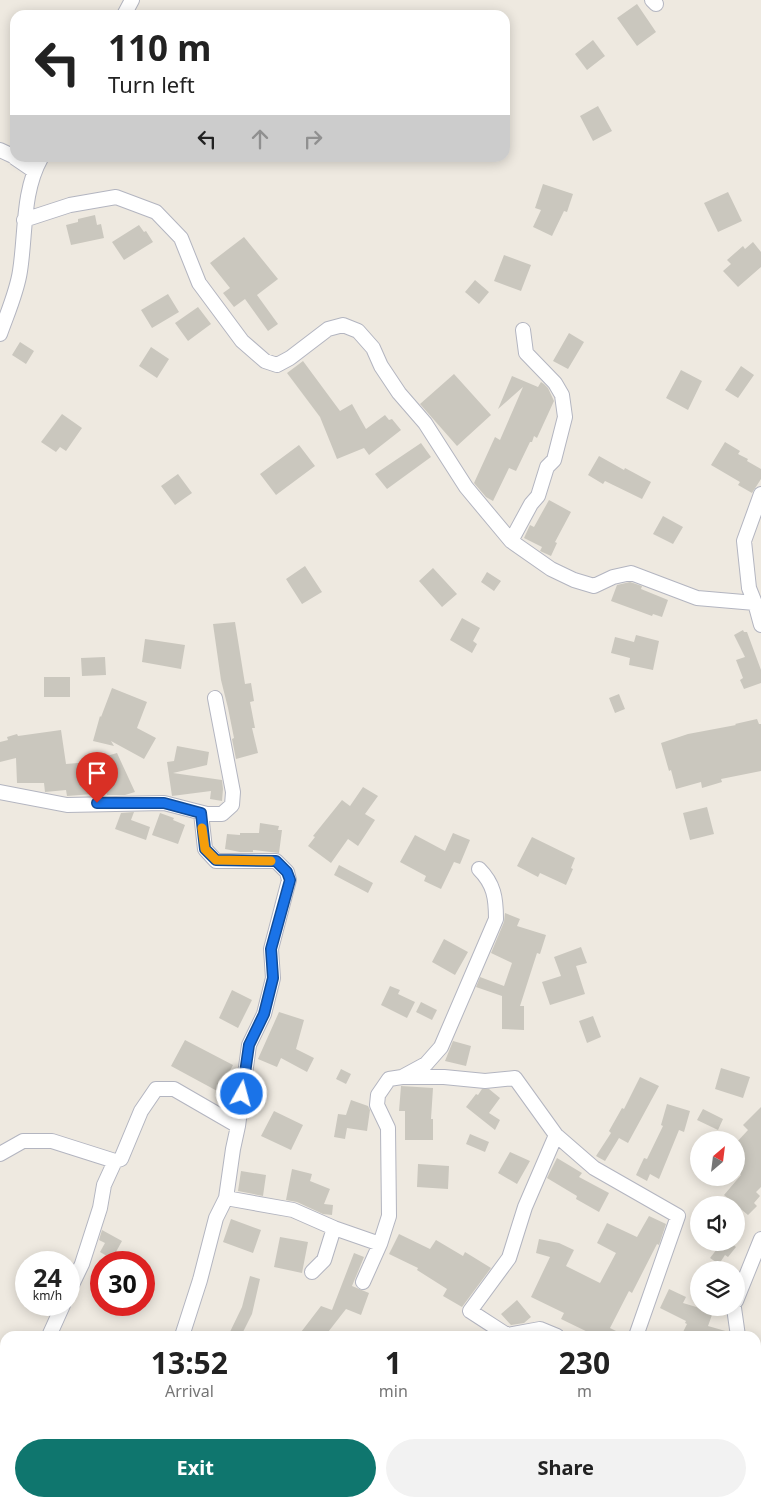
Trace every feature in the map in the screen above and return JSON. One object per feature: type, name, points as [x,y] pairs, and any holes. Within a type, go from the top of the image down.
[{"type":"street","points":[[22,162],[34,171]]},
{"type":"street","points":[[0,334],[20,272],[24,220],[34,171],[40,162]]},
{"type":"street","points":[[24,220],[70,205],[116,198],[156,212],[181,238],[199,283],[242,341],[265,361],[277,364],[290,358],[328,329],[343,325],[358,331],[373,348],[381,366],[399,393],[425,423],[466,487],[511,541],[551,569],[574,580],[594,586],[613,577],[631,572],[697,598],[755,603]]},
{"type":"street","points":[[511,541],[538,496],[547,467],[554,460],[565,417],[562,396],[555,383],[526,353],[523,330]]},
{"type":"street","points":[[761,494],[744,541],[749,588],[761,625]]},
{"type":"street","points":[[0,792],[67,805],[164,803],[201,813],[222,814],[232,804],[233,792],[215,698]]},
{"type":"street","points":[[184,1331],[200,1280],[216,1218],[226,1198],[249,1045],[264,1014],[273,978],[271,949],[290,880],[287,872],[276,861],[216,860],[205,849],[201,813]]},
{"type":"street","points":[[402,1077],[426,1064],[441,1047],[496,919],[496,904],[489,879],[479,869]]},
{"type":"street","points":[[363,1282],[380,1244],[389,1216],[388,1128],[377,1105],[378,1095],[388,1079],[444,1077],[485,1081],[515,1078],[556,1135],[594,1168],[678,1216],[638,1331]]},
{"type":"street","points":[[80,1268],[100,1208],[104,1185],[116,1162],[121,1159],[141,1111],[156,1090],[174,1089],[238,1126]]},
{"type":"street","points":[[500,1331],[470,1311],[509,1258],[525,1207],[556,1135]]},
{"type":"street","points":[[0,1154],[23,1141],[52,1141],[116,1162]]},
{"type":"street","points":[[226,1198],[293,1210],[334,1228],[380,1244]]},
{"type":"street","points":[[312,1272],[324,1260],[334,1228]]},
{"type":"street","points":[[745,1279],[761,1239]]},
{"type":"street","points":[[51,1331],[57,1316]]},
{"type":"street","points":[[735,1316],[737,1331]]},
{"type":"street","points":[[531,1331],[540,1329],[545,1331]]},
{"type":"building","points":[[637,4],[656,32],[637,46],[617,18]]},
{"type":"building","points":[[593,40],[605,56],[587,70],[575,54]]},
{"type":"building","points":[[598,106],[612,131],[593,141],[580,116]]},
{"type":"building","points":[[543,184],[573,194],[567,212],[564,211],[552,236],[533,227],[541,210],[535,208]]},
{"type":"building","points":[[728,192],[742,221],[718,232],[704,203]]},
{"type":"building","points":[[95,215],[97,225],[101,224],[104,238],[71,245],[66,225],[78,222],[78,219]]},
{"type":"building","points":[[139,225],[144,232],[146,231],[153,242],[124,260],[112,242]]},
{"type":"building","points":[[244,237],[278,279],[257,295],[278,324],[268,331],[245,299],[234,307],[223,293],[230,288],[210,263]]},
{"type":"building","points":[[753,242],[761,252],[761,267],[738,287],[723,271],[731,264],[727,260],[743,246],[745,249]]},
{"type":"building","points":[[504,255],[531,265],[521,291],[494,281]]},
{"type":"building","points":[[475,280],[489,292],[479,304],[465,292]]},
{"type":"building","points":[[168,294],[179,312],[152,328],[141,310]]},
{"type":"building","points":[[198,307],[211,324],[188,341],[175,323]]},
{"type":"building","points":[[569,333],[584,342],[568,369],[553,361]]},
{"type":"building","points":[[20,342],[34,351],[26,364],[12,355]]},
{"type":"building","points":[[151,347],[169,359],[157,378],[139,366]]},
{"type":"building","points":[[303,361],[340,411],[352,404],[366,429],[385,415],[389,420],[392,419],[401,430],[369,455],[364,448],[337,459],[320,417],[287,373]]},
{"type":"building","points":[[741,366],[754,375],[738,398],[725,390]]},
{"type":"building","points":[[681,370],[702,381],[688,410],[666,398]]},
{"type":"building","points":[[454,374],[491,415],[457,446],[420,404]]},
{"type":"building","points":[[512,376],[538,387],[541,382],[548,388],[554,401],[537,438],[534,436],[532,442],[530,442],[516,471],[509,468],[493,501],[486,497],[474,483],[495,437],[500,440],[523,387],[498,409]]},
{"type":"building","points":[[62,414],[82,428],[66,451],[60,447],[56,452],[41,442]]},
{"type":"building","points":[[725,442],[740,451],[738,454],[748,459],[747,461],[761,469],[761,479],[752,493],[738,485],[740,482],[711,465]]},
{"type":"building","points":[[421,443],[431,457],[387,489],[375,474]]},
{"type":"building","points":[[299,445],[315,466],[276,495],[260,474]]},
{"type":"building","points":[[599,456],[651,482],[642,499],[605,481],[603,484],[588,475]]},
{"type":"building","points":[[178,474],[192,493],[175,505],[161,486]]},
{"type":"building","points":[[549,500],[571,512],[555,542],[557,543],[551,556],[540,551],[542,547],[524,538],[530,525],[534,527]]},
{"type":"building","points":[[663,516],[683,527],[673,544],[653,534]]},
{"type":"building","points":[[305,566],[322,592],[302,604],[286,579]]},
{"type":"building","points":[[433,568],[457,594],[442,607],[419,581]]},
{"type":"building","points":[[487,572],[501,581],[494,591],[481,582]]},
{"type":"building","points":[[630,582],[642,586],[641,589],[668,600],[662,617],[653,614],[652,616],[611,601],[617,585]]},
{"type":"building","points":[[462,618],[480,628],[473,641],[477,644],[472,653],[450,640]]},
{"type":"building","points":[[235,622],[245,684],[251,683],[254,701],[250,702],[255,728],[252,728],[258,753],[236,759],[232,739],[234,738],[221,680],[213,624]]},
{"type":"building","points":[[743,630],[747,632],[761,670],[761,683],[744,689],[740,680],[743,678],[736,660],[745,657],[734,635]]},
{"type":"building","points":[[636,635],[659,641],[653,670],[629,665],[630,658],[611,653],[615,637],[634,642]]},
{"type":"building","points":[[145,639],[185,645],[181,669],[142,662]]},
{"type":"building","points":[[105,657],[106,675],[82,676],[81,658]]},
{"type":"building","points":[[44,677],[70,677],[70,697],[44,697]]},
{"type":"building","points":[[112,688],[147,702],[137,728],[156,738],[144,759],[111,741],[114,746],[93,741],[100,716]]},
{"type":"building","points":[[619,694],[625,709],[615,713],[609,698]]},
{"type":"building","points":[[757,719],[759,724],[761,724],[761,771],[721,779],[722,782],[702,788],[701,782],[676,789],[661,743],[688,734]]},
{"type":"building","points":[[61,730],[66,764],[101,761],[100,758],[117,753],[135,792],[125,795],[107,795],[106,793],[67,796],[66,790],[45,792],[44,783],[17,783],[16,758],[0,762],[0,742],[8,740],[7,737],[17,734],[18,736]]},
{"type":"building","points":[[177,746],[209,752],[207,765],[173,773],[222,780],[222,801],[210,799],[211,791],[172,796],[167,762],[174,761]]},
{"type":"building","points":[[363,787],[378,796],[365,814],[375,820],[358,846],[348,839],[331,863],[308,846],[315,837],[313,836],[342,800],[350,806]]},
{"type":"building","points":[[707,807],[714,834],[690,840],[683,813]]},
{"type":"building","points":[[134,812],[131,820],[150,827],[146,840],[115,829],[121,813]]},
{"type":"building","points":[[160,813],[174,818],[173,820],[185,825],[178,844],[152,835]]},
{"type":"building","points":[[260,823],[279,826],[278,830],[282,830],[279,853],[253,850],[253,852],[240,852],[225,849],[227,834],[259,833]]},
{"type":"building","points":[[453,833],[470,840],[460,864],[454,862],[441,889],[424,881],[426,876],[400,862],[415,835],[445,851]]},
{"type":"building","points":[[532,837],[575,858],[571,868],[573,869],[566,885],[540,873],[538,877],[517,866]]},
{"type":"building","points":[[339,865],[373,883],[368,893],[334,875]]},
{"type":"building","points":[[505,913],[520,919],[517,926],[546,935],[540,954],[537,953],[520,1006],[524,1006],[524,1030],[502,1029],[502,996],[476,987],[480,977],[504,986],[512,963],[491,953],[504,922]]},
{"type":"building","points":[[444,939],[468,952],[455,975],[432,962]]},
{"type":"building","points":[[581,947],[587,963],[576,966],[585,994],[550,1005],[542,982],[561,976],[554,957]]},
{"type":"building","points":[[390,986],[400,990],[398,994],[415,1002],[407,1018],[381,1005]]},
{"type":"building","points":[[232,990],[252,1000],[238,1028],[219,1018]]},
{"type":"building","points":[[421,1002],[437,1010],[432,1020],[416,1012]]},
{"type":"building","points":[[279,1012],[304,1020],[296,1049],[314,1058],[307,1072],[281,1058],[277,1067],[258,1059]]},
{"type":"building","points":[[593,1016],[601,1037],[587,1043],[579,1021]]},
{"type":"building","points":[[185,1040],[233,1065],[219,1092],[171,1066]]},
{"type":"building","points":[[453,1041],[471,1046],[466,1066],[445,1061]]},
{"type":"building","points":[[721,1068],[750,1077],[743,1098],[715,1089]]},
{"type":"building","points":[[341,1069],[351,1074],[346,1084],[336,1079]]},
{"type":"building","points":[[640,1077],[659,1086],[628,1143],[619,1138],[605,1161],[596,1156],[611,1133],[609,1131],[622,1108],[624,1109]]},
{"type":"building","points":[[401,1086],[433,1088],[431,1119],[433,1119],[433,1140],[405,1140],[405,1111],[399,1111]]},
{"type":"building","points":[[482,1089],[489,1089],[500,1098],[489,1113],[500,1120],[495,1130],[466,1107]]},
{"type":"building","points":[[351,1100],[368,1106],[370,1110],[367,1131],[347,1128],[345,1139],[334,1137],[338,1114],[346,1115]]},
{"type":"building","points":[[667,1104],[690,1111],[684,1132],[679,1130],[659,1179],[650,1174],[647,1181],[636,1175],[644,1158],[647,1159],[663,1126],[661,1125]]},
{"type":"building","points":[[761,1107],[761,1187],[756,1192],[760,1196],[754,1203],[757,1206],[748,1215],[745,1212],[745,1196],[724,1195],[732,1186],[745,1186],[745,1133],[748,1130],[743,1125]]},
{"type":"building","points":[[703,1109],[723,1119],[718,1130],[697,1120]]},
{"type":"building","points":[[274,1111],[303,1125],[291,1150],[261,1136]]},
{"type":"building","points":[[470,1134],[489,1142],[485,1152],[466,1144]]},
{"type":"building","points":[[510,1152],[530,1161],[517,1184],[498,1173]]},
{"type":"building","points":[[557,1158],[582,1173],[579,1177],[609,1193],[599,1212],[576,1199],[577,1196],[547,1178]]},
{"type":"building","points":[[418,1164],[449,1166],[448,1189],[417,1187]]},
{"type":"building","points":[[292,1169],[312,1174],[310,1181],[330,1189],[324,1204],[333,1205],[332,1215],[323,1214],[297,1202],[286,1200]]},
{"type":"building","points":[[241,1171],[266,1175],[263,1196],[238,1191]]},
{"type":"building","points":[[649,1216],[666,1224],[659,1245],[657,1244],[632,1293],[629,1291],[610,1328],[616,1331],[586,1331],[561,1319],[564,1313],[531,1297],[550,1257],[536,1253],[539,1239],[559,1243],[574,1250],[566,1266],[600,1283],[616,1253],[597,1243],[607,1223],[637,1237]]},
{"type":"building","points":[[231,1219],[261,1230],[253,1253],[223,1242]]},
{"type":"building","points":[[102,1230],[122,1241],[116,1251],[101,1251],[105,1243],[99,1240]]},
{"type":"building","points":[[399,1234],[430,1249],[436,1240],[463,1256],[465,1252],[491,1268],[462,1307],[443,1296],[447,1289],[417,1270],[418,1268],[389,1254]]},
{"type":"building","points":[[280,1237],[308,1242],[302,1273],[274,1267]]},
{"type":"building","points":[[715,1251],[733,1251],[728,1257],[725,1255],[721,1261],[714,1261],[710,1258]]},
{"type":"building","points":[[354,1253],[364,1257],[352,1286],[369,1293],[361,1315],[346,1309],[329,1331],[302,1331],[321,1306],[332,1310]]},
{"type":"building","points":[[250,1276],[260,1279],[252,1314],[244,1331],[230,1331],[242,1307]]},
{"type":"building","points":[[669,1289],[686,1297],[683,1303],[690,1305],[690,1316],[712,1316],[708,1326],[726,1331],[684,1331],[687,1324],[685,1323],[686,1321],[660,1308]]},
{"type":"building","points":[[517,1300],[531,1317],[524,1323],[511,1325],[501,1314]]},
{"type":"slow traffic","points":[[202,828],[205,849],[216,860],[271,861]]},
{"type":"route","points":[[97,803],[164,803],[201,813],[205,849],[216,860],[276,861],[287,872],[290,880],[271,949],[273,978],[264,1014],[249,1045],[242,1094]]}]
